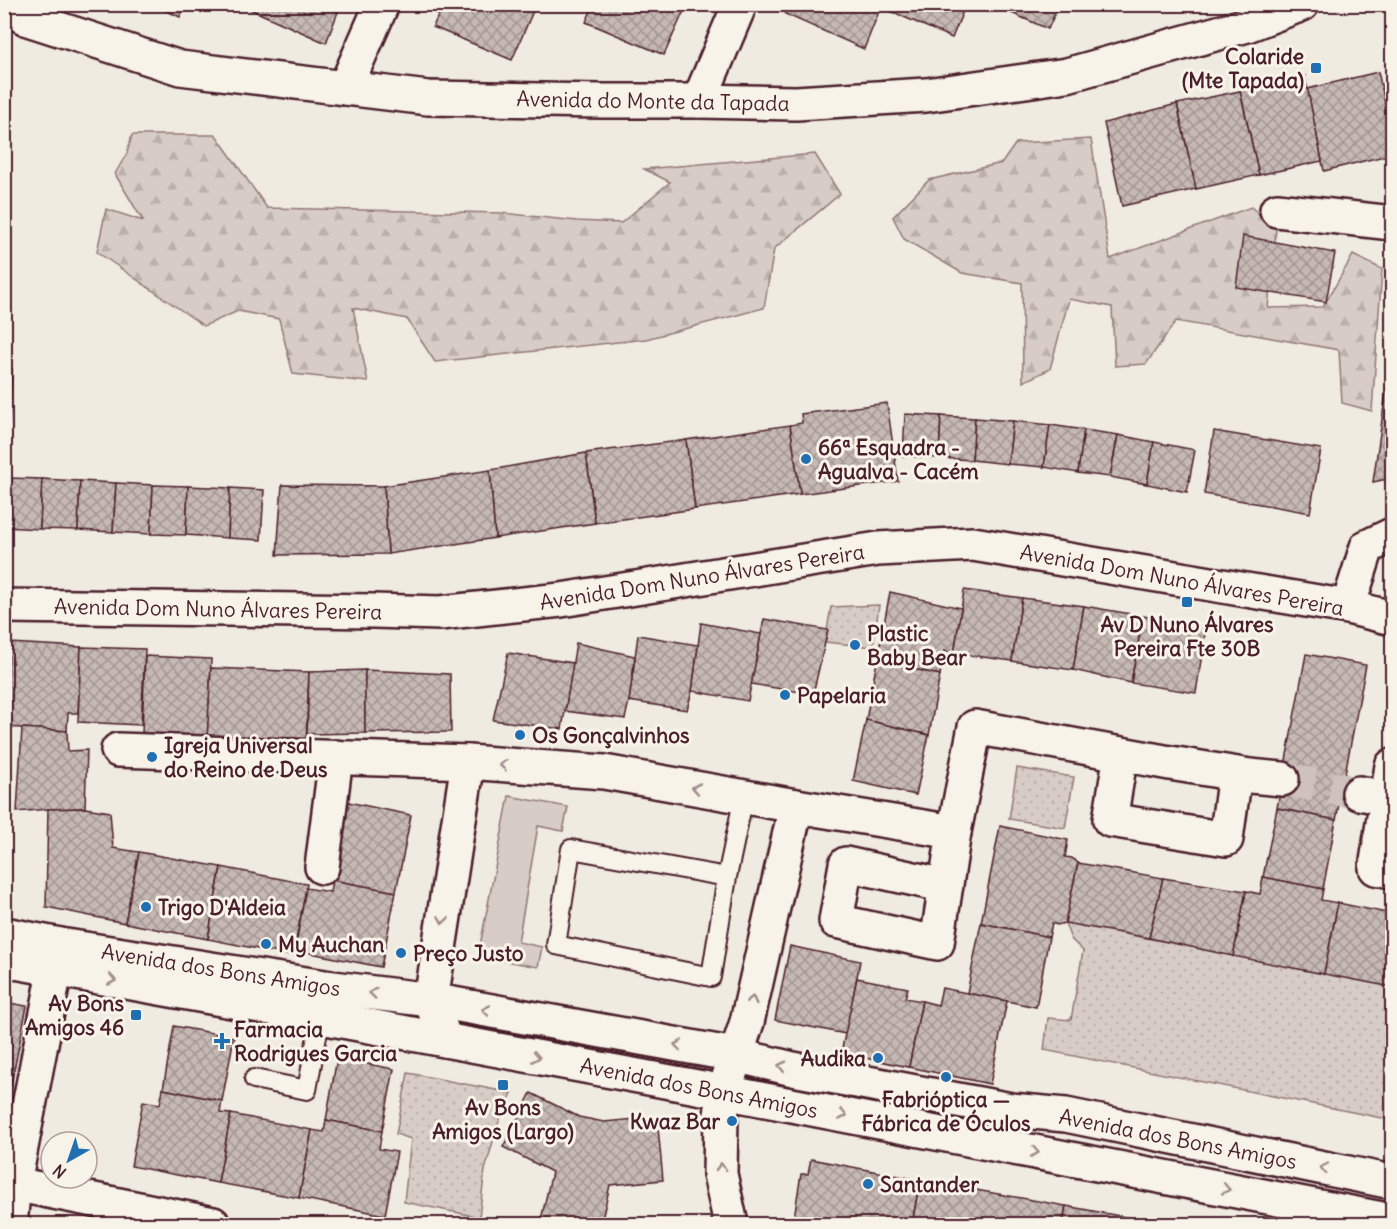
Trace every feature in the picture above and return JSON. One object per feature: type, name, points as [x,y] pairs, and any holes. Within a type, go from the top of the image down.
[{"type":"street","points":[[345,88],[382,4]]},
{"type":"street","points":[[699,101],[740,4]]},
{"type":"street","name":"Avenida do Monte da Tapada","points":[[4,6],[28,19],[54,15],[180,68],[428,98],[796,103],[926,95],[1066,75],[1247,25],[1302,4]]},
{"type":"street","points":[[1277,210],[1392,223]]},
{"type":"street","points":[[1348,606],[1367,547],[1392,535]]},
{"type":"street","name":"Avenida Dom Nuno Álvares Pereira","points":[[4,606],[440,613],[561,600],[878,549],[973,544],[1348,606],[1392,618]]},
{"type":"street","points":[[946,886],[954,832],[975,727],[1235,774],[1282,779]]},
{"type":"street","points":[[118,750],[468,762],[604,772],[954,832]]},
{"type":"street","points":[[1121,754],[1110,820],[1226,838],[1235,774]]},
{"type":"street","points":[[322,867],[336,757]]},
{"type":"street","points":[[445,1040],[431,1000],[468,762]]},
{"type":"street","points":[[1392,766],[1379,797],[1376,868],[1392,871]]},
{"type":"street","points":[[731,1224],[720,1174],[721,1115],[724,1092],[747,1022],[796,806]]},
{"type":"street","name":"Avenida dos Bons Amigos","points":[[4,934],[57,957]]},
{"type":"street","points":[[10,1224],[9,1183],[57,957]]},
{"type":"street","name":"Avenida dos Bons Amigos","points":[[4,960],[57,957],[323,1002],[445,1040],[724,1092],[1339,1218],[1392,1221]]},
{"type":"street","name":"Avenida dos Bons Amigos","points":[[323,1002],[431,1000],[735,1055],[793,1069],[1011,1110],[1066,1114],[1387,1181]]},
{"type":"street","points":[[1339,1218],[1387,1181]]},
{"type":"street","points":[[9,1183],[213,1224]]},
{"type":"lane","points":[[727,878],[571,849],[556,945],[711,977],[727,878],[744,796]]},
{"type":"lane","points":[[254,1079],[307,1090],[323,1002]]},
{"type":"green space","points":[[132,135],[216,135],[267,208],[502,213],[621,223],[670,182],[644,169],[815,154],[840,194],[774,249],[764,308],[646,339],[435,362],[407,319],[353,308],[368,382],[293,374],[279,319],[238,311],[204,326],[97,252],[106,209],[143,221],[115,174],[127,153]]},
{"type":"green space","points":[[1091,139],[1110,259],[1251,207],[1276,229],[1268,308],[1323,307],[1353,255],[1382,269],[1372,411],[1342,403],[1339,350],[1176,321],[1146,364],[1115,366],[1112,307],[1069,299],[1050,369],[1023,382],[1022,283],[962,273],[904,239],[893,217],[929,180],[1002,163],[1016,143]]},
{"type":"green space","points":[[879,605],[873,647],[825,642],[831,607]]},
{"type":"green space","points":[[1017,768],[1074,777],[1065,828],[1009,819]]},
{"type":"green space","points":[[509,796],[568,807],[563,831],[538,826],[518,942],[542,947],[538,967],[478,956]]},
{"type":"green space","points":[[1065,923],[1392,984],[1392,1120],[1044,1050],[1048,1018],[1071,1020],[1083,951],[1071,939]]},
{"type":"green space","points":[[408,1073],[512,1093],[498,1124],[485,1170],[479,1217],[404,1202],[411,1139],[396,1134]]},
{"type":"building","points":[[151,4],[185,4],[180,17]]},
{"type":"building","points":[[252,4],[341,4],[326,43],[250,9]]},
{"type":"building","points":[[443,4],[536,4],[512,60],[433,27]]},
{"type":"building","points":[[594,4],[687,4],[664,55],[586,22]]},
{"type":"building","points":[[790,4],[882,4],[864,49],[785,14]]},
{"type":"building","points":[[882,4],[966,4],[952,38],[881,7]]},
{"type":"building","points":[[991,4],[1059,4],[1048,29]]},
{"type":"building","points":[[1378,72],[1392,132],[1392,154],[1324,171],[1307,89]]},
{"type":"building","points":[[1305,76],[1322,161],[1259,175],[1240,91]]},
{"type":"building","points":[[1240,91],[1259,175],[1196,189],[1177,104]]},
{"type":"building","points":[[1177,104],[1196,189],[1122,206],[1104,123]]},
{"type":"building","points":[[1243,236],[1335,253],[1326,302],[1236,287]]},
{"type":"building","points":[[4,369],[12,369],[9,421],[4,421]]},
{"type":"building","points":[[1389,371],[1392,371],[1392,478],[1373,482]]},
{"type":"building","points":[[887,403],[898,481],[800,494],[790,425],[802,423],[801,414]]},
{"type":"building","points":[[905,414],[941,416],[939,458],[903,456]]},
{"type":"building","points":[[941,416],[975,418],[972,460],[939,458]]},
{"type":"building","points":[[975,418],[1013,421],[1008,464],[972,460]]},
{"type":"building","points":[[4,421],[9,421],[6,455],[4,454]]},
{"type":"building","points":[[1013,421],[1050,425],[1044,467],[1008,464]]},
{"type":"building","points":[[790,425],[800,494],[695,509],[686,440]]},
{"type":"building","points":[[1050,425],[1084,430],[1078,473],[1044,467]]},
{"type":"building","points":[[1084,430],[1118,435],[1110,477],[1078,473]]},
{"type":"building","points":[[1214,431],[1321,449],[1310,513],[1204,494]]},
{"type":"building","points":[[1118,435],[1154,442],[1147,484],[1110,477]]},
{"type":"building","points":[[686,440],[695,509],[595,523],[586,453]]},
{"type":"building","points":[[1154,442],[1195,450],[1187,492],[1147,484]]},
{"type":"building","points":[[586,453],[595,523],[495,538],[490,470]]},
{"type":"building","points":[[490,470],[495,538],[388,554],[384,486]]},
{"type":"building","points":[[6,478],[42,479],[40,529],[4,527]]},
{"type":"building","points":[[42,479],[80,481],[78,530],[40,529]]},
{"type":"building","points":[[80,481],[116,483],[113,532],[78,530]]},
{"type":"building","points":[[116,483],[153,485],[151,534],[113,532]]},
{"type":"building","points":[[153,485],[188,486],[186,535],[151,534]]},
{"type":"building","points":[[282,485],[384,486],[388,554],[277,555]]},
{"type":"building","points":[[188,486],[230,488],[228,538],[186,535]]},
{"type":"building","points":[[230,488],[264,490],[261,540],[228,538]]},
{"type":"building","points":[[964,590],[1022,598],[1012,661],[954,653]]},
{"type":"building","points":[[890,592],[961,608],[954,653],[944,651],[940,675],[877,661]]},
{"type":"building","points":[[1022,598],[1084,606],[1073,670],[1012,661]]},
{"type":"building","points":[[1084,606],[1143,616],[1131,683],[1073,670]]},
{"type":"building","points":[[1143,616],[1206,627],[1196,693],[1131,683]]},
{"type":"building","points":[[764,619],[828,630],[813,694],[751,684]]},
{"type":"building","points":[[701,623],[761,634],[748,701],[692,691]]},
{"type":"building","points":[[638,635],[698,645],[687,710],[629,701]]},
{"type":"building","points":[[9,643],[81,647],[78,713],[68,713],[67,731],[6,727]]},
{"type":"building","points":[[576,643],[635,656],[625,719],[565,711]]},
{"type":"building","points":[[81,647],[145,649],[141,725],[78,722]]},
{"type":"building","points":[[508,653],[573,663],[562,729],[493,720]]},
{"type":"building","points":[[1306,654],[1366,665],[1336,820],[1277,808]]},
{"type":"building","points":[[145,656],[211,659],[208,736],[142,733]]},
{"type":"building","points":[[877,661],[940,675],[929,735],[866,720]]},
{"type":"building","points":[[211,668],[309,672],[306,745],[207,740]]},
{"type":"building","points":[[365,670],[365,733],[307,734],[309,672]]},
{"type":"building","points":[[365,670],[450,674],[451,732],[365,733]]},
{"type":"building","points":[[866,720],[929,735],[916,795],[853,781]]},
{"type":"building","points":[[22,728],[67,731],[68,751],[87,750],[85,808],[17,812]]},
{"type":"building","points":[[348,802],[411,815],[396,892],[332,880]]},
{"type":"building","points":[[85,808],[110,812],[113,848],[139,852],[125,923],[46,907],[48,809]]},
{"type":"building","points":[[1277,808],[1336,820],[1323,889],[1263,877]]},
{"type":"building","points":[[1000,826],[1068,840],[1065,857],[1072,858],[1078,863],[1065,923],[1057,925],[1052,923],[1049,937],[981,923]]},
{"type":"building","points":[[139,852],[221,867],[208,939],[125,923]]},
{"type":"building","points":[[1078,863],[1163,878],[1149,938],[1065,923]]},
{"type":"building","points":[[221,867],[307,884],[293,956],[208,939]]},
{"type":"building","points":[[1263,877],[1323,889],[1321,900],[1338,903],[1324,974],[1233,956],[1246,891],[1260,894]]},
{"type":"building","points":[[1163,878],[1246,891],[1233,956],[1149,938]]},
{"type":"building","points":[[332,880],[396,892],[381,967],[295,950],[306,888],[330,892]]},
{"type":"building","points":[[1338,903],[1392,914],[1392,987],[1324,974]]},
{"type":"building","points":[[981,923],[1049,937],[1036,1007],[967,993]]},
{"type":"building","points":[[790,946],[860,961],[846,1034],[775,1020]]},
{"type":"building","points":[[857,978],[908,988],[905,998],[922,1001],[909,1067],[841,1053]]},
{"type":"building","points":[[942,988],[1007,1001],[990,1084],[909,1067],[922,1001],[938,1005]]},
{"type":"building","points":[[4,1002],[27,1006],[12,1080],[4,1078]]},
{"type":"building","points":[[174,1026],[234,1037],[222,1101],[163,1089]]},
{"type":"building","points":[[337,1058],[394,1069],[382,1131],[326,1120]]},
{"type":"building","points":[[4,1078],[12,1080],[4,1118]]},
{"type":"building","points":[[163,1089],[222,1101],[220,1113],[231,1114],[218,1183],[131,1166],[143,1101],[160,1104]]},
{"type":"building","points":[[531,1093],[579,1117],[604,1122],[657,1117],[663,1180],[610,1185],[601,1224],[540,1224],[552,1172],[503,1147]]},
{"type":"building","points":[[231,1114],[312,1130],[299,1198],[218,1183]]},
{"type":"building","points":[[326,1120],[382,1131],[379,1149],[397,1152],[385,1215],[299,1198],[312,1130],[324,1132]]},
{"type":"building","points":[[811,1159],[920,1180],[912,1224],[793,1224],[801,1174],[808,1174]]},
{"type":"building","points":[[920,1180],[1066,1206],[1063,1224],[912,1224]]},
{"type":"building","points":[[1066,1206],[1163,1224],[1063,1224]]},
{"type":"tunnel","points":[[1282,779],[1359,793]]},
{"type":"place","name":"Colaride (Mte Tapada)","points":[[1316,68]]},
{"type":"place","name":"66ª Esquadra - Agualva - Cacém","points":[[806,459]]},
{"type":"place","name":"Av D Nuno Álvares Pereira Fte 30B","points":[[1187,602]]},
{"type":"place","name":"Plastic Baby Bear","points":[[855,645]]},
{"type":"place","name":"Papelaria","points":[[785,695]]},
{"type":"place","name":"Os Gonçalvinhos","points":[[520,735]]},
{"type":"place","name":"Igreja Universal do Reino de Deus","points":[[152,757]]},
{"type":"place","name":"Trigo D'Aldeia","points":[[146,907]]},
{"type":"place","name":"My Auchan","points":[[266,944]]},
{"type":"place","name":"Preço Justo","points":[[401,953]]},
{"type":"place","name":"Av Bons Amigos 46","points":[[136,1015]]},
{"type":"place","name":"Farmacia Rodrigues Garcia","points":[[222,1041]]},
{"type":"place","name":"Audika","points":[[878,1058]]},
{"type":"place","name":"Fabrióptica — Fábrica de Óculos","points":[[946,1077]]},
{"type":"place","name":"Av Bons Amigos (Largo)","points":[[503,1085]]},
{"type":"place","name":"Kwaz Bar","points":[[732,1121]]},
{"type":"place","name":"Santander","points":[[868,1184]]}]
